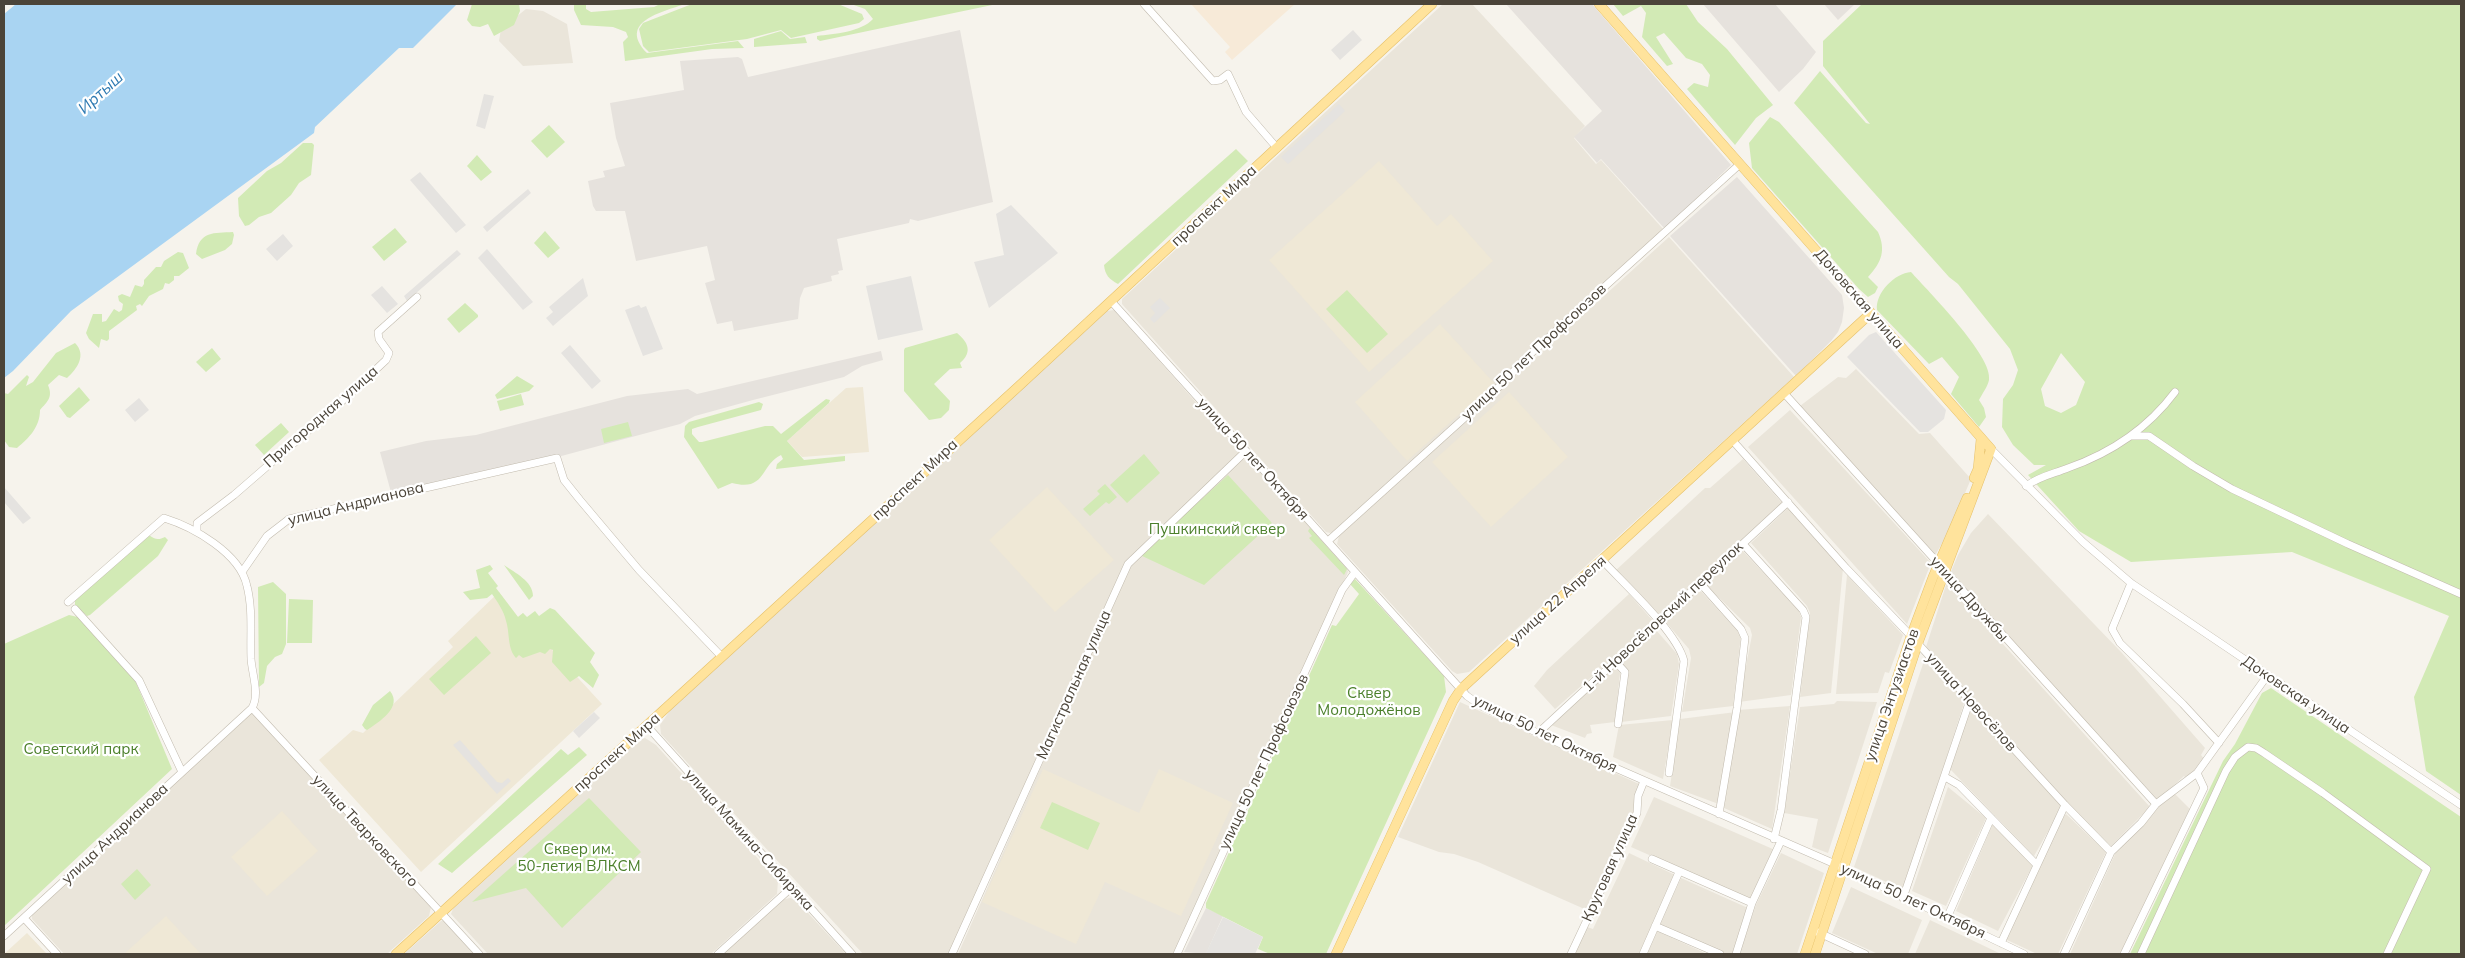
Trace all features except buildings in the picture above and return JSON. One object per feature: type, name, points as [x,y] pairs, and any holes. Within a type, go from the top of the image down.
[{"type":"main road","name":"проспект Мира","points":[[396,954],[1111,301],[1432,4]]},
{"type":"main road","name":"Доковская улица","points":[[1599,4],[1990,449]]},
{"type":"main road","name":"улица 22 Апреля","points":[[1336,954],[1448,710],[1461,689],[1871,314]]},
{"type":"main road","name":"улица Энтузиастов","points":[[1942,569],[1978,469],[1981,439]]},
{"type":"main road","name":"улица Энтузиастов","points":[[1805,954],[1839,867],[1915,640],[1990,449]]},
{"type":"main road","name":"улица Энтузиастов","points":[[1816,954],[1839,867]]},
{"type":"street","points":[[1144,4],[1213,81],[1220,80],[1228,74],[1246,112],[1277,148]]},
{"type":"street","name":"улица 50 лет Профсоюзов","points":[[1328,541],[1502,384],[1533,351],[1740,164]]},
{"type":"street","name":"Пригородная улица","points":[[197,531],[197,523],[234,495],[339,404],[386,360],[389,353],[379,339],[378,332],[417,297]]},
{"type":"street","name":"улица 50 лет Октября","points":[[1111,301],[1461,689],[1483,707],[1839,867],[2024,954]]},
{"type":"street","points":[[2026,486],[2040,476],[2067,469],[2100,456],[2131,436],[2160,413],[2175,392]]},
{"type":"street","name":"улица Дружбы","points":[[1784,393],[2156,804]]},
{"type":"street","points":[[2131,436],[2150,436],[2192,466],[2232,489],[2348,544],[2461,594]]},
{"type":"street","name":"улица Новосёлов","points":[[1733,440],[1846,568],[1915,640],[2065,805],[2111,852]]},
{"type":"street","name":"Доковская улица","points":[[1990,449],[2083,542],[2130,583],[2461,805]]},
{"type":"street","name":"Магистральная улица","points":[[952,954],[1128,564],[1246,452]]},
{"type":"street","name":"улица Андрианова","points":[[242,572],[256,549],[267,536],[288,518],[557,458],[564,480],[580,500],[611,534],[639,570],[722,657]]},
{"type":"street","name":"1-й Новосёловский переулок","points":[[1538,733],[1788,502]]},
{"type":"street","points":[[68,602],[164,518],[197,531],[226,554],[242,572],[248,586],[251,611],[251,658],[256,699],[252,708]]},
{"type":"street","points":[[1736,954],[1752,903],[1778,840],[1806,617],[1803,610],[1743,544]]},
{"type":"street","points":[[1602,560],[1658,622],[1681,651],[1684,661],[1669,773]]},
{"type":"street","name":"улица 50 лет Профсоюзов","points":[[1177,954],[1342,590],[1355,572]]},
{"type":"street","points":[[1700,583],[1741,629],[1745,638],[1737,708],[1719,814]]},
{"type":"street","points":[[2130,583],[2112,629],[2120,643],[2183,704],[2219,743]]},
{"type":"street","points":[[75,609],[139,680],[178,768],[182,772]]},
{"type":"street","points":[[1615,661],[1624,672],[1618,724]]},
{"type":"street","points":[[2064,954],[2111,852],[2141,823],[2156,804],[2197,773],[2267,676]]},
{"type":"street","points":[[1903,898],[1970,700]]},
{"type":"street","name":"улица Андрианова","points":[[4,936],[252,708]]},
{"type":"street","name":"улица Тварковского","points":[[252,708],[479,954]]},
{"type":"street","name":"улица Мамина-Сибиряка","points":[[647,726],[852,954]]},
{"type":"street","points":[[2141,954],[2226,771],[2235,756],[2248,747],[2256,748],[2323,793],[2427,869],[2387,954]]},
{"type":"street","points":[[2124,954],[2204,788],[2197,773]]},
{"type":"street","points":[[1945,777],[1959,785],[2036,864]]},
{"type":"street","name":"Круговая улица","points":[[1571,954],[1637,813],[1638,796],[1644,781]]},
{"type":"street","points":[[2001,943],[2065,805]]},
{"type":"street","points":[[1946,918],[1991,818]]},
{"type":"street","points":[[1652,859],[1752,903]]},
{"type":"street","points":[[1643,954],[1679,872]]},
{"type":"street","points":[[718,954],[791,888]]},
{"type":"street","points":[[24,918],[57,954]]},
{"type":"street","points":[[1655,926],[1720,954]]},
{"type":"street","points":[[1813,930],[1865,954]]},
{"type":"shaded area","points":[[1191,4],[1295,4],[1232,60],[1225,52],[1230,47]]},
{"type":"shaded area","points":[[1443,4],[1472,4],[1585,126],[1574,138],[1596,164],[1601,160],[1664,230],[1336,531],[1330,533],[1326,532],[1122,304],[1122,299]]},
{"type":"shaded area","points":[[1506,4],[1592,4],[1731,165],[1665,229],[1601,159],[1597,163],[1574,137],[1602,111]]},
{"type":"shaded area","points":[[1703,4],[1775,4],[1816,52],[1803,69],[1779,92]]},
{"type":"shaded area","points":[[1824,4],[1855,4],[1838,20]]},
{"type":"shaded area","points":[[526,9],[543,11],[567,24],[573,63],[523,66],[499,41],[501,29]]},
{"type":"shaded area","points":[[960,30],[993,202],[918,221],[910,219],[909,223],[837,239],[843,270],[838,271],[839,274],[831,276],[832,281],[804,288],[800,298],[798,319],[734,331],[732,321],[717,324],[705,283],[715,280],[707,246],[636,261],[625,211],[596,211],[593,206],[588,181],[605,177],[603,171],[625,166],[616,138],[610,103],[684,90],[680,61],[738,57],[742,59],[748,77]]},
{"type":"shaded area","points":[[1353,30],[1362,40],[1340,60],[1331,50]]},
{"type":"shaded area","points":[[484,94],[494,96],[485,129],[476,126]]},
{"type":"shaded area","points":[[1339,104],[1345,111],[1288,164],[1281,157]]},
{"type":"shaded area","points":[[1379,161],[1437,226],[1451,214],[1493,261],[1369,372],[1269,260]]},
{"type":"shaded area","points":[[420,172],[466,225],[456,233],[410,180]]},
{"type":"shaded area","points":[[1737,177],[1842,295],[1844,308],[1838,332],[1796,376],[1670,236]]},
{"type":"shaded area","points":[[528,189],[531,193],[487,232],[483,227]]},
{"type":"shaded area","points":[[1011,205],[1058,253],[989,308],[974,262],[1004,255],[996,214]]},
{"type":"shaded area","points":[[283,234],[293,246],[277,261],[266,249]]},
{"type":"shaded area","points":[[1669,237],[1794,377],[1469,672],[1457,674],[1452,671],[1337,544],[1339,536]]},
{"type":"shaded area","points":[[487,249],[533,302],[523,310],[478,258]]},
{"type":"shaded area","points":[[457,250],[461,254],[407,301],[404,296]]},
{"type":"shaded area","points":[[911,276],[923,330],[878,340],[866,286]]},
{"type":"shaded area","points":[[583,278],[588,296],[553,326],[546,318],[553,312],[549,307]]},
{"type":"shaded area","points":[[382,286],[398,304],[387,313],[371,295]]},
{"type":"shaded area","points":[[1160,298],[1170,308],[1154,323],[1150,319],[1155,313],[1150,307]]},
{"type":"shaded area","points":[[639,305],[641,308],[646,306],[663,349],[643,356],[625,310]]},
{"type":"shaded area","points":[[1114,310],[1240,452],[1128,560],[949,954],[863,954],[661,734],[660,725],[671,709],[1107,311]]},
{"type":"shaded area","points":[[1440,324],[1494,383],[1407,461],[1355,402]]},
{"type":"shaded area","points":[[1876,332],[1946,410],[1944,419],[1928,432],[1920,432],[1847,357],[1869,335]]},
{"type":"shaded area","points":[[570,345],[601,381],[592,389],[561,353]]},
{"type":"shaded area","points":[[881,351],[883,360],[862,366],[844,377],[695,416],[680,424],[554,458],[392,496],[380,452],[426,441],[476,435],[627,396],[688,389],[697,394]]},
{"type":"shaded area","points":[[1856,369],[1919,434],[1930,433],[1971,479],[1947,535],[1934,557],[1800,406],[1838,377],[1846,378]]},
{"type":"shaded area","points":[[863,387],[869,452],[802,457],[787,441],[846,388]]},
{"type":"shaded area","points":[[1509,392],[1568,457],[1491,527],[1432,462]]},
{"type":"shaded area","points":[[139,398],[149,410],[135,422],[125,410]]},
{"type":"shaded area","points":[[1790,410],[1931,563],[1907,624],[1748,447]]},
{"type":"shaded area","points":[[1248,459],[1347,568],[1348,572],[1174,954],[958,954],[1134,559],[1241,460]]},
{"type":"shaded area","points":[[1743,459],[1782,503],[1658,617],[1615,571],[1705,488],[1710,488]]},
{"type":"shaded area","points":[[4,487],[31,518],[23,524],[4,502]]},
{"type":"shaded area","points":[[1047,487],[1114,560],[1055,612],[989,540]]},
{"type":"shaded area","points":[[1788,508],[1843,568],[1831,693],[1800,697],[1810,613],[1807,606],[1751,543]]},
{"type":"shaded area","points":[[1988,514],[2122,653],[2205,748],[2201,755],[2205,760],[2158,800],[1950,574],[1958,555],[1971,533]]},
{"type":"shaded area","points":[[1742,550],[1799,611],[1801,617],[1791,695],[1739,702],[1752,635],[1750,628],[1704,583]]},
{"type":"shaded area","points":[[1847,575],[1903,635],[1889,673],[1885,672],[1878,693],[1836,694]]},
{"type":"shaded area","points":[[1947,582],[2150,807],[2111,846],[2068,803],[1926,647]]},
{"type":"shaded area","points":[[1699,589],[1741,635],[1733,706],[1682,712],[1691,658],[1689,649],[1664,620]]},
{"type":"shaded area","points":[[499,592],[518,617],[523,613],[534,630],[602,704],[421,872],[319,760],[353,730],[363,733],[453,647],[448,641]]},
{"type":"shaded area","points":[[1629,594],[1654,622],[1555,709],[1534,686],[1547,670]]},
{"type":"shaded area","points":[[1656,630],[1677,654],[1679,664],[1671,716],[1621,722],[1628,673],[1619,663]]},
{"type":"shaded area","points":[[1924,661],[1965,700],[1904,890],[1854,867]]},
{"type":"shaded area","points":[[1614,666],[1620,673],[1615,722],[1590,725],[1592,733],[1587,734],[1585,738],[1551,725]]},
{"type":"shaded area","points":[[1837,701],[1877,702],[1828,853],[1812,847],[1818,819],[1784,813],[1800,707],[1834,704]]},
{"type":"shaded area","points":[[1460,702],[1639,784],[1635,813],[1589,911],[1478,862],[1454,854],[1439,852],[1398,837]]},
{"type":"shaded area","points":[[1790,706],[1772,829],[1724,808],[1738,710]]},
{"type":"shaded area","points":[[1971,708],[2062,807],[2034,856],[1950,769]]},
{"type":"shaded area","points":[[252,712],[431,907],[429,916],[387,954],[64,954],[32,919],[32,915]]},
{"type":"shaded area","points":[[594,712],[600,718],[579,738],[573,731]]},
{"type":"shaded area","points":[[1736,712],[1724,806],[1670,786],[1680,719]]},
{"type":"shaded area","points":[[1673,720],[1663,779],[1613,757],[1619,725]]},
{"type":"shaded area","points":[[645,738],[656,745],[778,881],[777,894],[711,954],[488,954],[451,914],[453,909],[638,740]]},
{"type":"shaded area","points":[[460,740],[497,782],[502,783],[508,778],[511,781],[497,794],[453,745]]},
{"type":"shaded area","points":[[1043,769],[1139,813],[1159,769],[1233,803],[1181,916],[1105,882],[1076,944],[982,902]]},
{"type":"shaded area","points":[[1948,787],[1986,818],[1946,906],[1912,891]]},
{"type":"shaded area","points":[[2175,794],[2190,809],[2121,954],[2070,954],[2116,852],[2156,808]]},
{"type":"shaded area","points":[[1654,797],[1775,850],[1751,900],[1631,847]]},
{"type":"shaded area","points":[[282,811],[318,851],[267,896],[231,857]]},
{"type":"shaded area","points":[[2066,814],[2106,852],[2058,954],[2037,954],[2005,939],[2060,821]]},
{"type":"shaded area","points":[[1993,823],[2034,863],[1998,931],[1956,911]]},
{"type":"shaded area","points":[[1629,853],[1675,875],[1639,954],[1575,954],[1587,927],[1593,929]]},
{"type":"shaded area","points":[[1781,853],[1824,873],[1797,954],[1739,954],[1756,905]]},
{"type":"shaded area","points":[[1681,878],[1748,908],[1733,954],[1725,954],[1659,925]]},
{"type":"shaded area","points":[[1851,887],[1922,920],[1908,954],[1878,954],[1832,933]]},
{"type":"shaded area","points":[[790,898],[796,900],[846,954],[722,954],[781,900]]},
{"type":"shaded area","points":[[1206,908],[1223,916],[1206,954],[1184,952]]},
{"type":"shaded area","points":[[166,916],[201,954],[124,954]]},
{"type":"shaded area","points":[[1223,917],[1263,937],[1255,954],[1206,953]]},
{"type":"shaded area","points":[[444,920],[477,954],[404,954],[441,921]]},
{"type":"shaded area","points":[[1930,920],[2001,954],[1915,954]]},
{"type":"shaded area","points":[[1657,931],[1707,954],[1647,954]]},
{"type":"shaded area","points":[[27,933],[47,954],[4,954]]},
{"type":"green space","points":[[472,4],[519,4],[520,11],[514,25],[494,36],[488,24],[480,27],[472,26],[467,20]]},
{"type":"green space","points":[[574,4],[586,4],[586,9],[591,12],[654,7],[660,4],[685,4],[655,15],[640,26],[637,33],[639,42],[647,53],[738,41],[744,48],[712,49],[625,61],[623,42],[628,37],[626,32],[613,27],[581,25],[574,10]]},
{"type":"green space","points":[[692,4],[838,4],[862,14],[864,19],[859,23],[791,38],[781,30],[747,39],[649,52],[643,46],[639,29],[643,23]]},
{"type":"green space","points":[[851,4],[997,4],[820,41],[817,39],[817,36],[854,30],[873,19],[865,9]]},
{"type":"green space","points":[[1613,4],[1686,4],[1698,22],[1727,49],[1773,105],[1756,118],[1735,145],[1687,89],[1694,83],[1708,87],[1710,75],[1702,64],[1686,58],[1664,33],[1656,37],[1673,64],[1667,66],[1642,37],[1646,13],[1641,6],[1623,16]]},
{"type":"green space","points":[[1862,4],[2461,4],[2461,795],[2426,771],[2414,697],[2449,616],[2292,552],[2131,562],[2079,531],[2028,475],[2046,465],[2034,465],[2013,445],[2002,427],[2003,399],[2013,385],[2018,370],[2010,349],[1958,284],[1949,277],[1794,103],[1820,71],[1866,123],[1870,124],[1823,66],[1823,41]],"holes":[[[2061,353],[2085,382],[2076,405],[2061,413],[2045,406],[2041,389]]]},
{"type":"green space","points":[[781,31],[790,39],[805,37],[807,43],[754,47],[754,39]]},
{"type":"green space","points":[[1770,117],[1779,122],[1878,232],[1882,245],[1881,256],[1877,266],[1868,277],[1878,287],[1875,293],[1868,297],[1752,168],[1749,143]]},
{"type":"green space","points":[[549,125],[565,142],[547,158],[531,141]]},
{"type":"green space","points":[[303,143],[312,143],[314,145],[311,175],[299,183],[291,195],[271,213],[259,217],[245,226],[239,216],[238,198],[267,171],[281,163]]},
{"type":"green space","points":[[1236,149],[1248,161],[1118,284],[1106,274],[1104,265]]},
{"type":"green space","points":[[477,155],[492,172],[481,181],[467,166]]},
{"type":"green space","points":[[395,228],[407,242],[384,261],[372,247]]},
{"type":"green space","points":[[545,231],[560,248],[548,258],[534,243]]},
{"type":"green space","points":[[233,232],[232,244],[225,250],[202,259],[196,254],[200,241],[204,237],[214,233]]},
{"type":"green space","points":[[178,252],[183,253],[189,268],[179,276],[174,276],[174,280],[169,284],[165,283],[163,289],[149,296],[142,306],[140,304],[136,306],[137,310],[109,331],[109,339],[107,341],[101,339],[99,348],[89,339],[86,333],[93,314],[102,314],[102,322],[106,321],[114,309],[119,312],[122,310],[123,304],[119,301],[118,296],[122,294],[130,297],[135,285],[142,287],[144,280],[156,267],[161,267],[164,261]]},
{"type":"green space","points":[[1911,272],[1971,340],[1988,369],[1989,380],[1979,400],[1984,408],[1986,417],[1979,427],[1951,394],[1959,377],[1942,357],[1929,364],[1877,310],[1879,297],[1887,285],[1899,276]]},
{"type":"green space","points":[[1347,290],[1388,334],[1367,353],[1326,309]]},
{"type":"green space","points":[[465,303],[478,317],[459,333],[447,319]]},
{"type":"green space","points":[[957,333],[968,347],[967,355],[960,363],[962,368],[950,369],[934,384],[950,401],[949,410],[941,418],[929,420],[904,391],[904,350],[905,348]]},
{"type":"green space","points":[[75,343],[80,352],[77,366],[67,378],[59,375],[48,385],[49,399],[40,410],[40,416],[33,432],[17,448],[9,447],[4,440],[4,393],[8,394],[27,375],[29,377],[26,386],[33,382],[56,353]]},
{"type":"green space","points":[[212,348],[221,359],[206,372],[196,362]]},
{"type":"green space","points":[[517,376],[534,386],[529,391],[497,399],[495,395]]},
{"type":"green space","points":[[79,387],[90,400],[70,418],[67,417],[59,406]]},
{"type":"green space","points":[[521,394],[524,405],[500,411],[497,401]]},
{"type":"green space","points":[[826,399],[830,400],[829,403],[787,441],[804,460],[845,456],[845,461],[776,469],[777,464],[783,459],[781,455],[774,459],[757,481],[743,485],[732,483],[718,489],[684,437],[685,426],[689,422],[759,402],[763,404],[761,410],[692,429],[692,434],[699,442],[702,442],[765,426],[773,426],[781,434]]},
{"type":"green space","points":[[628,422],[632,436],[604,443],[601,429]]},
{"type":"green space","points":[[281,423],[289,432],[264,455],[255,445]]},
{"type":"green space","points":[[1144,454],[1160,473],[1127,503],[1110,485]]},
{"type":"green space","name":"Пушкинский сквер","points":[[1228,475],[1272,523],[1204,585],[1140,555]]},
{"type":"green space","points":[[1105,484],[1117,497],[1109,504],[1106,502],[1090,516],[1083,509],[1100,494],[1097,491]]},
{"type":"green space","points":[[1310,528],[1347,569],[1344,575],[1309,538],[1312,536],[1308,531]]},
{"type":"green space","points":[[149,535],[157,539],[165,537],[168,540],[158,556],[87,616],[75,605],[75,599]]},
{"type":"green space","points":[[490,565],[493,569],[488,573],[498,586],[496,588],[518,617],[523,613],[527,617],[535,611],[539,616],[550,608],[555,610],[595,653],[590,662],[599,675],[593,688],[579,676],[570,682],[552,662],[553,650],[550,649],[545,654],[540,652],[523,658],[519,655],[516,658],[511,650],[504,614],[492,594],[487,598],[470,600],[463,592],[480,588],[476,570]]},
{"type":"green space","points":[[504,565],[523,578],[530,586],[533,596],[529,600]]},
{"type":"green space","name":"Сквер Молодожёнов","points":[[1355,579],[1444,676],[1446,692],[1326,954],[1270,954],[1258,949],[1263,937],[1206,908],[1206,903],[1332,625],[1336,626],[1359,594],[1350,584]]},
{"type":"green space","points":[[273,582],[286,594],[286,644],[282,654],[275,657],[267,666],[264,683],[259,687],[258,587]]},
{"type":"green space","points":[[289,599],[313,600],[312,643],[287,643]]},
{"type":"green space","name":"Советский парк","points":[[69,615],[82,618],[135,680],[172,769],[4,926],[4,644]]},
{"type":"green space","points":[[476,636],[491,653],[444,695],[429,679]]},
{"type":"green space","points":[[2271,688],[2461,817],[2461,954],[2130,954],[2223,761],[2235,744],[2262,693]]},
{"type":"green space","points":[[390,691],[394,703],[392,708],[377,723],[367,730],[365,729],[362,725],[373,705]]},
{"type":"green space","points":[[579,747],[587,755],[452,873],[438,864],[561,749],[568,755]]},
{"type":"green space","name":"Сквер им. 50-летия ВЛКСМ","points":[[589,798],[641,852],[562,928],[526,888],[472,902]]},
{"type":"green space","points":[[1052,802],[1100,823],[1088,850],[1040,828]]},
{"type":"green space","points":[[137,869],[151,885],[135,900],[121,884]]},
{"type":"water","name":"Иртыш","points":[[16,4],[457,4],[413,48],[399,48],[315,127],[314,133],[71,311],[4,378],[4,14]]}]
